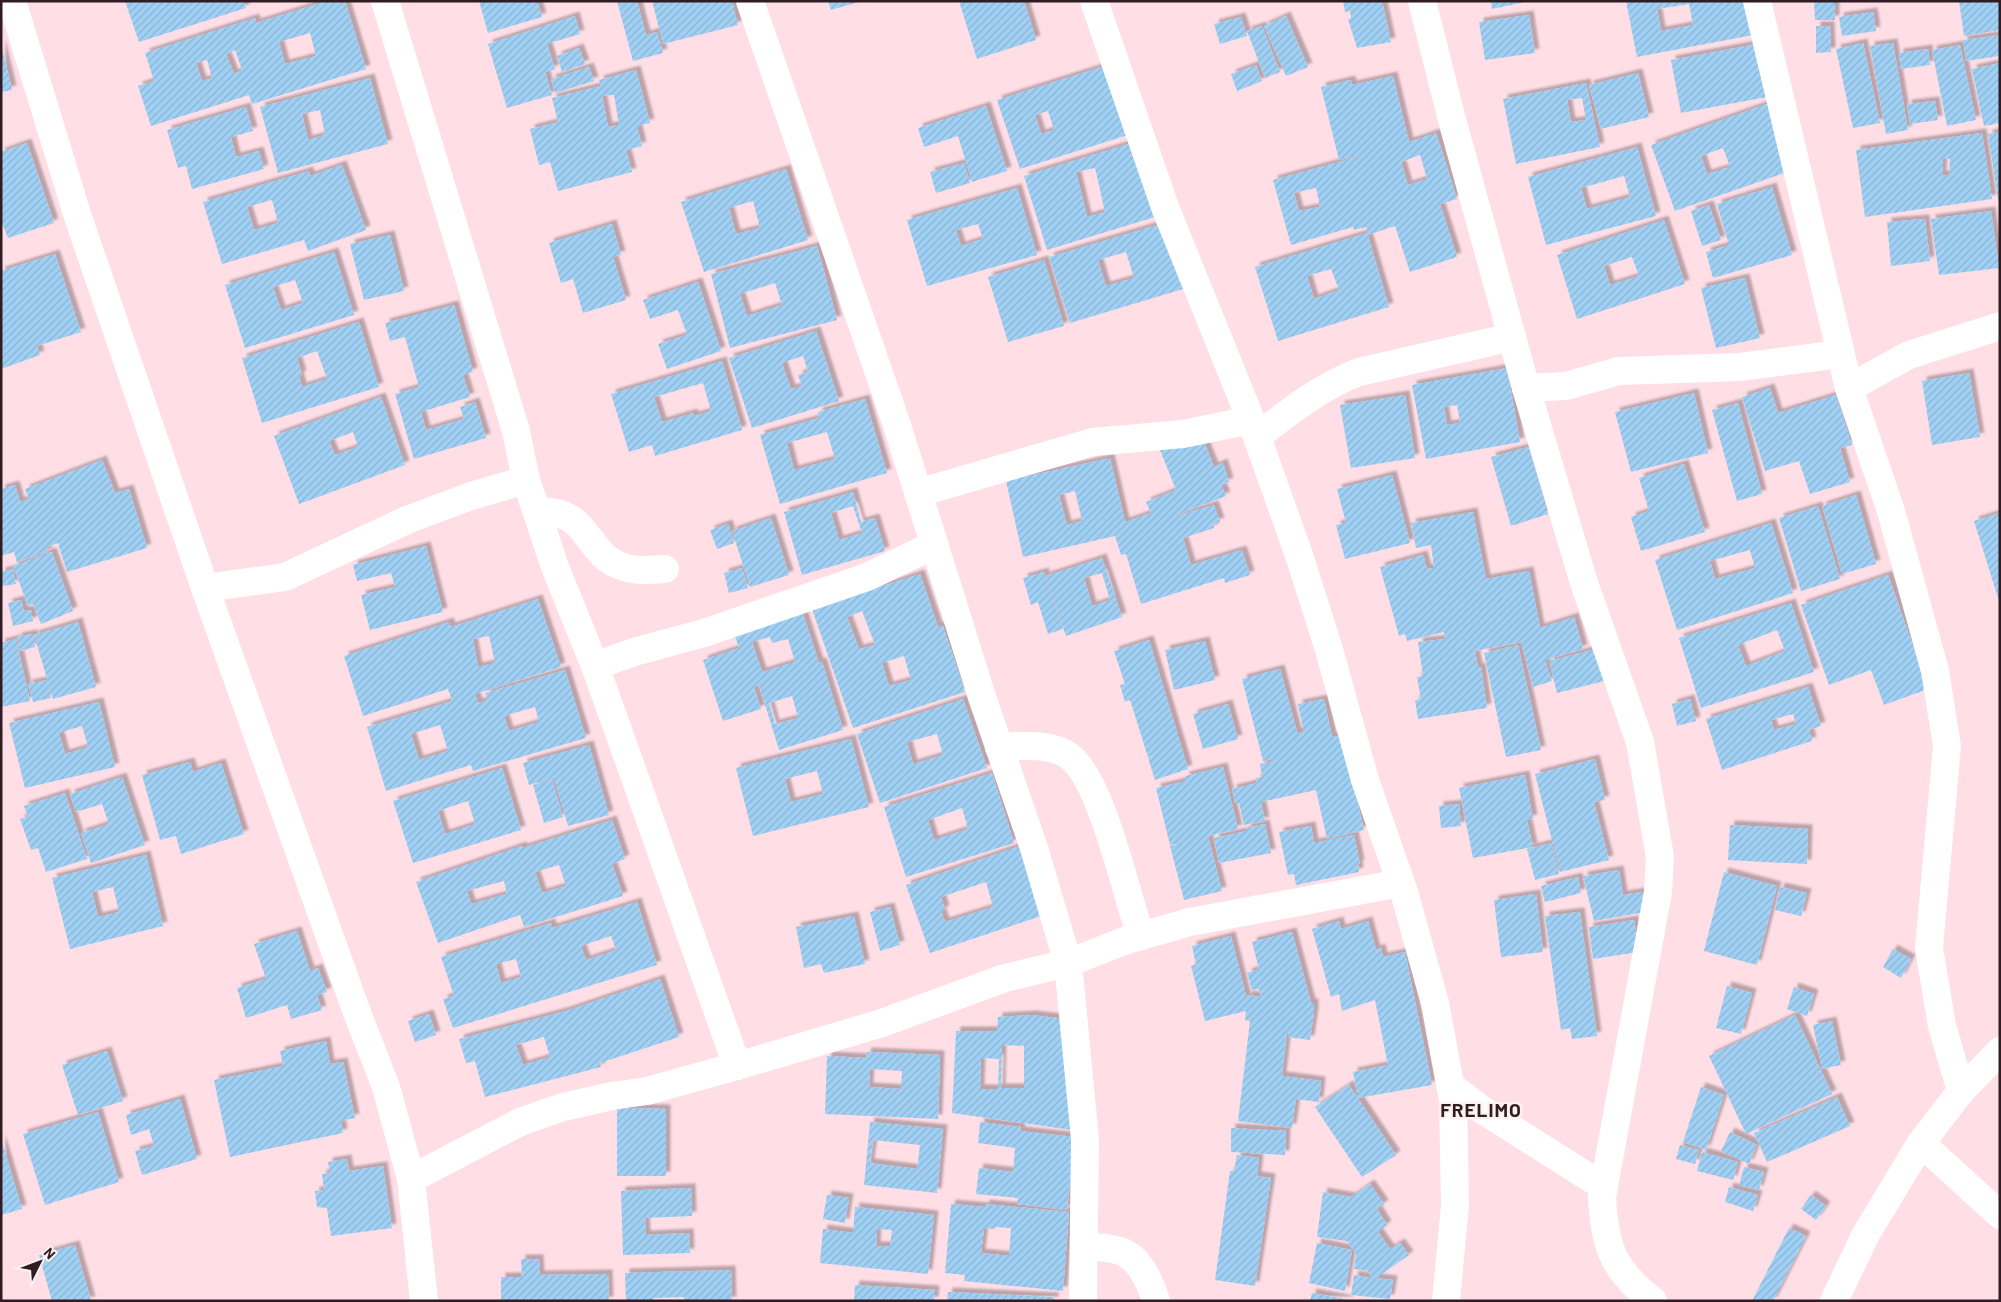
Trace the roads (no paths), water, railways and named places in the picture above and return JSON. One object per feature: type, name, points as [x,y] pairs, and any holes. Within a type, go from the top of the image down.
[{"type":"street","points":[[12,1],[78,217],[205,588],[356,1010],[386,1086],[411,1179],[424,1301]]},
{"type":"street","points":[[384,1],[516,430],[526,480],[555,567],[595,666],[737,1066]]},
{"type":"street","points":[[750,1],[784,105],[853,295],[999,747],[1034,848],[1068,963],[1085,1140],[1083,1301]]},
{"type":"street","points":[[1094,1],[1165,207],[1254,428],[1316,607],[1366,780],[1401,883],[1435,1003],[1453,1100],[1455,1205],[1446,1301]]},
{"type":"street","points":[[1422,1],[1451,116],[1526,388],[1584,583],[1640,742],[1660,857],[1658,892],[1604,1187],[1604,1231],[1609,1248],[1621,1272],[1653,1301]]},
{"type":"street","points":[[1757,1],[1849,388],[1891,512],[1935,671],[1947,746],[1929,948],[1942,1026],[1961,1091]]},
{"type":"street","points":[[1849,388],[1908,355],[2000,326]]},
{"type":"street","points":[[918,493],[1093,442],[1254,428],[1344,377],[1512,337]]},
{"type":"street","points":[[1526,388],[1566,386],[1619,371],[1740,367],[1840,354]]},
{"type":"street","points":[[205,588],[285,577],[407,520],[471,496],[526,480]]},
{"type":"street","points":[[537,511],[559,513],[572,519],[603,555],[616,564],[630,568],[665,569]]},
{"type":"street","points":[[595,666],[634,652],[704,633],[867,576],[934,545]]},
{"type":"street","points":[[999,747],[1029,745],[1052,748],[1067,754],[1078,764],[1099,804],[1141,936]]},
{"type":"street","points":[[411,1179],[520,1122],[563,1107],[612,1096],[647,1091],[737,1066],[882,1023],[1005,978],[1068,963],[1141,936],[1190,922],[1246,910],[1401,883]]},
{"type":"street","points":[[1834,1301],[1866,1234],[1921,1143],[1961,1091],[2000,1051]]},
{"type":"street","points":[[1451,1086],[1481,1109],[1604,1187]]},
{"type":"street","points":[[1921,1143],[2000,1215]]},
{"type":"street","points":[[1084,1246],[1118,1250],[1136,1262],[1150,1282],[1156,1301]]},
{"type":"district","name":"FRELIMO","points":[[1481,1109]]}]
